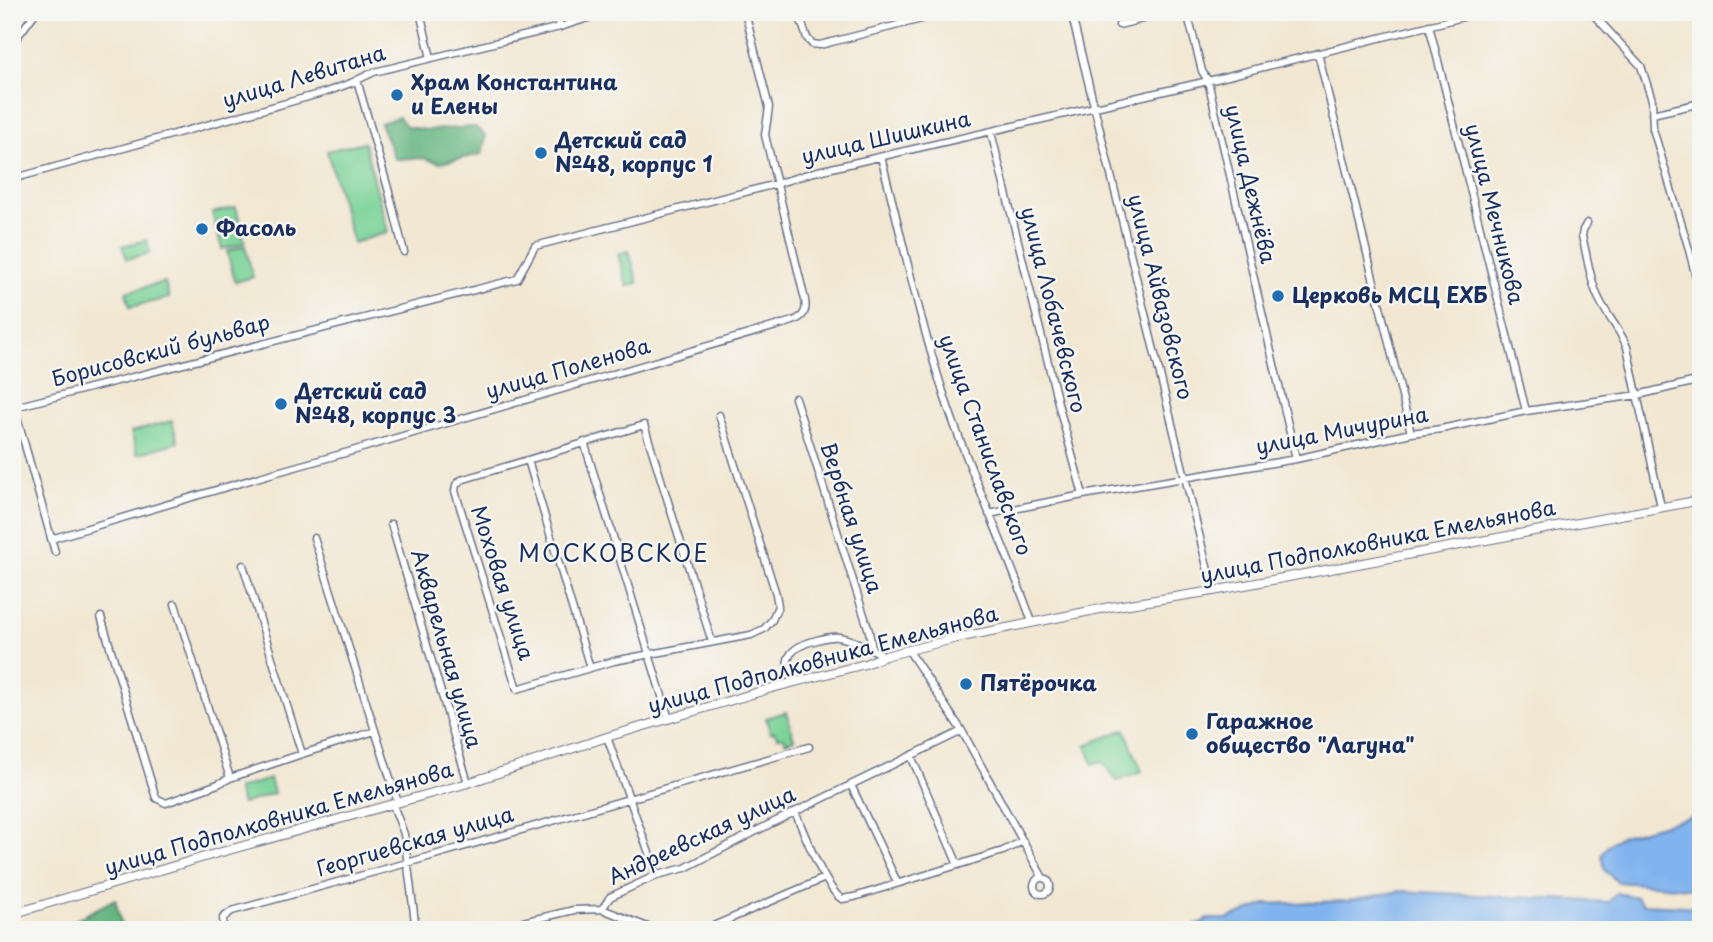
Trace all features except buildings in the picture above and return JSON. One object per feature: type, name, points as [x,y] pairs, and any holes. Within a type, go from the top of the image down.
[{"type":"main road","name":"улица Подполковника Емельянова","points":[[14,912],[468,783],[607,737],[885,656],[1032,622],[1701,500]]},
{"type":"street","points":[[12,44],[36,12]]},
{"type":"street","points":[[420,12],[431,58]]},
{"type":"street","points":[[555,12],[560,26]]},
{"type":"street","name":"улица Левитана","points":[[12,179],[326,92],[374,72],[607,12]]},
{"type":"street","name":"улица Поленова","points":[[51,539],[797,320],[804,314],[806,306],[765,135],[769,107],[745,12]]},
{"type":"street","points":[[798,12],[807,38],[812,44],[820,45],[949,12]]},
{"type":"street","name":"улица Айвазовского","points":[[1071,12],[1213,591]]},
{"type":"street","points":[[1119,25],[1171,12]]},
{"type":"street","name":"улица Дежнёва","points":[[1187,12],[1202,71],[1208,81],[1296,459]]},
{"type":"street","name":"улица Шишкина","points":[[317,329],[517,279],[535,246],[814,172],[1208,81],[1483,12]]},
{"type":"street","points":[[1591,12],[1641,66],[1652,100],[1653,129],[1701,297]]},
{"type":"street","name":"улица Мечникова","points":[[1429,25],[1526,411]]},
{"type":"street","points":[[1318,53],[1411,433]]},
{"type":"street","points":[[357,80],[404,252]]},
{"type":"street","points":[[1652,114],[1701,103]]},
{"type":"street","name":"улица Лобачевского","points":[[991,132],[1083,495]]},
{"type":"street","name":"улица Станиславского","points":[[881,157],[942,388],[1032,622]]},
{"type":"street","points":[[1587,223],[1582,236],[1596,292],[1627,347],[1661,507]]},
{"type":"street","name":"Борисовский бульвар","points":[[15,407],[317,329]]},
{"type":"street","name":"улица Мичурина","points":[[989,514],[1083,495],[1296,459],[1526,411],[1638,395],[1701,380]]},
{"type":"street","name":"Вербная улица","points":[[795,398],[869,631],[872,649]]},
{"type":"street","points":[[12,399],[55,552]]},
{"type":"street","name":"Моховая улица","points":[[712,642],[645,425],[461,480],[455,491],[517,690],[648,653],[672,651],[751,635],[764,629],[772,620],[778,606],[719,415]]},
{"type":"street","points":[[584,442],[669,719]]},
{"type":"street","points":[[528,460],[590,668]]},
{"type":"street","name":"Акварельная улица","points":[[391,524],[468,783]]},
{"type":"street","points":[[314,538],[375,731],[404,834],[416,930]]},
{"type":"street","points":[[243,565],[302,754]]},
{"type":"street","points":[[174,604],[230,778]]},
{"type":"street","points":[[102,617],[156,798],[160,801],[166,803],[230,778],[375,731]]},
{"type":"street","points":[[793,682],[788,667],[789,656],[795,648],[825,638],[838,637],[885,656]]},
{"type":"street","points":[[909,651],[962,731],[1043,878]]},
{"type":"street","name":"Андреевская улица","points":[[489,930],[574,910],[602,909],[610,897],[657,875],[685,867],[962,731]]},
{"type":"street","points":[[607,737],[657,875]]},
{"type":"street","name":"Георгиевская улица","points":[[224,930],[223,918],[232,911],[809,747]]},
{"type":"street","points":[[912,756],[958,865]]},
{"type":"street","points":[[850,786],[897,882]]},
{"type":"street","points":[[795,812],[825,878],[835,895],[842,899],[1003,851],[1023,841]]},
{"type":"street","points":[[705,930],[825,878]]},
{"type":"street","points":[[602,909],[655,930]]},
{"type":"green space","points":[[399,117],[407,127],[427,130],[475,127],[486,136],[482,154],[440,163],[423,158],[395,159],[380,123]]},
{"type":"green space","points":[[364,142],[388,232],[353,243],[327,151]]},
{"type":"green space","points":[[236,207],[245,243],[222,249],[212,213]]},
{"type":"green space","points":[[147,240],[150,253],[127,259],[122,246]]},
{"type":"green space","points":[[245,246],[253,277],[235,282],[227,251]]},
{"type":"green space","points":[[629,251],[638,283],[627,286],[618,254]]},
{"type":"green space","points":[[165,282],[169,298],[130,307],[126,292]]},
{"type":"green space","points":[[172,421],[178,442],[137,454],[131,432]]},
{"type":"green space","points":[[786,712],[794,739],[786,742],[784,737],[770,733],[766,718]]},
{"type":"green space","points":[[1125,729],[1142,772],[1117,781],[1102,761],[1093,764],[1086,745]]},
{"type":"green space","points":[[270,779],[274,793],[242,804],[237,789]]},
{"type":"green space","points":[[115,899],[123,930],[57,930]]},
{"type":"water","points":[[1701,814],[1701,889],[1618,882],[1605,871],[1602,855],[1612,842],[1622,836]]},
{"type":"water","points":[[1400,891],[1609,902],[1616,893],[1636,897],[1643,904],[1701,907],[1701,930],[1186,930],[1208,919],[1227,919],[1266,904],[1347,901]]},
{"type":"place","name":"Храм Константина и Елены","points":[[397,95]]},
{"type":"place","name":"Детский сад №48, корпус 1","points":[[541,153]]},
{"type":"place","name":"Фасоль","points":[[202,229]]},
{"type":"place","name":"Церковь МСЦ ЕХБ","points":[[1278,296]]},
{"type":"place","name":"Детский сад №48, корпус 3","points":[[281,404]]},
{"type":"place","name":"Пятёрочка","points":[[966,684]]},
{"type":"place","name":"Гаражное общество \"Лагуна\"","points":[[1192,734]]},
{"type":"district","name":"МОСКОВСКОЕ","points":[[614,554]]}]
